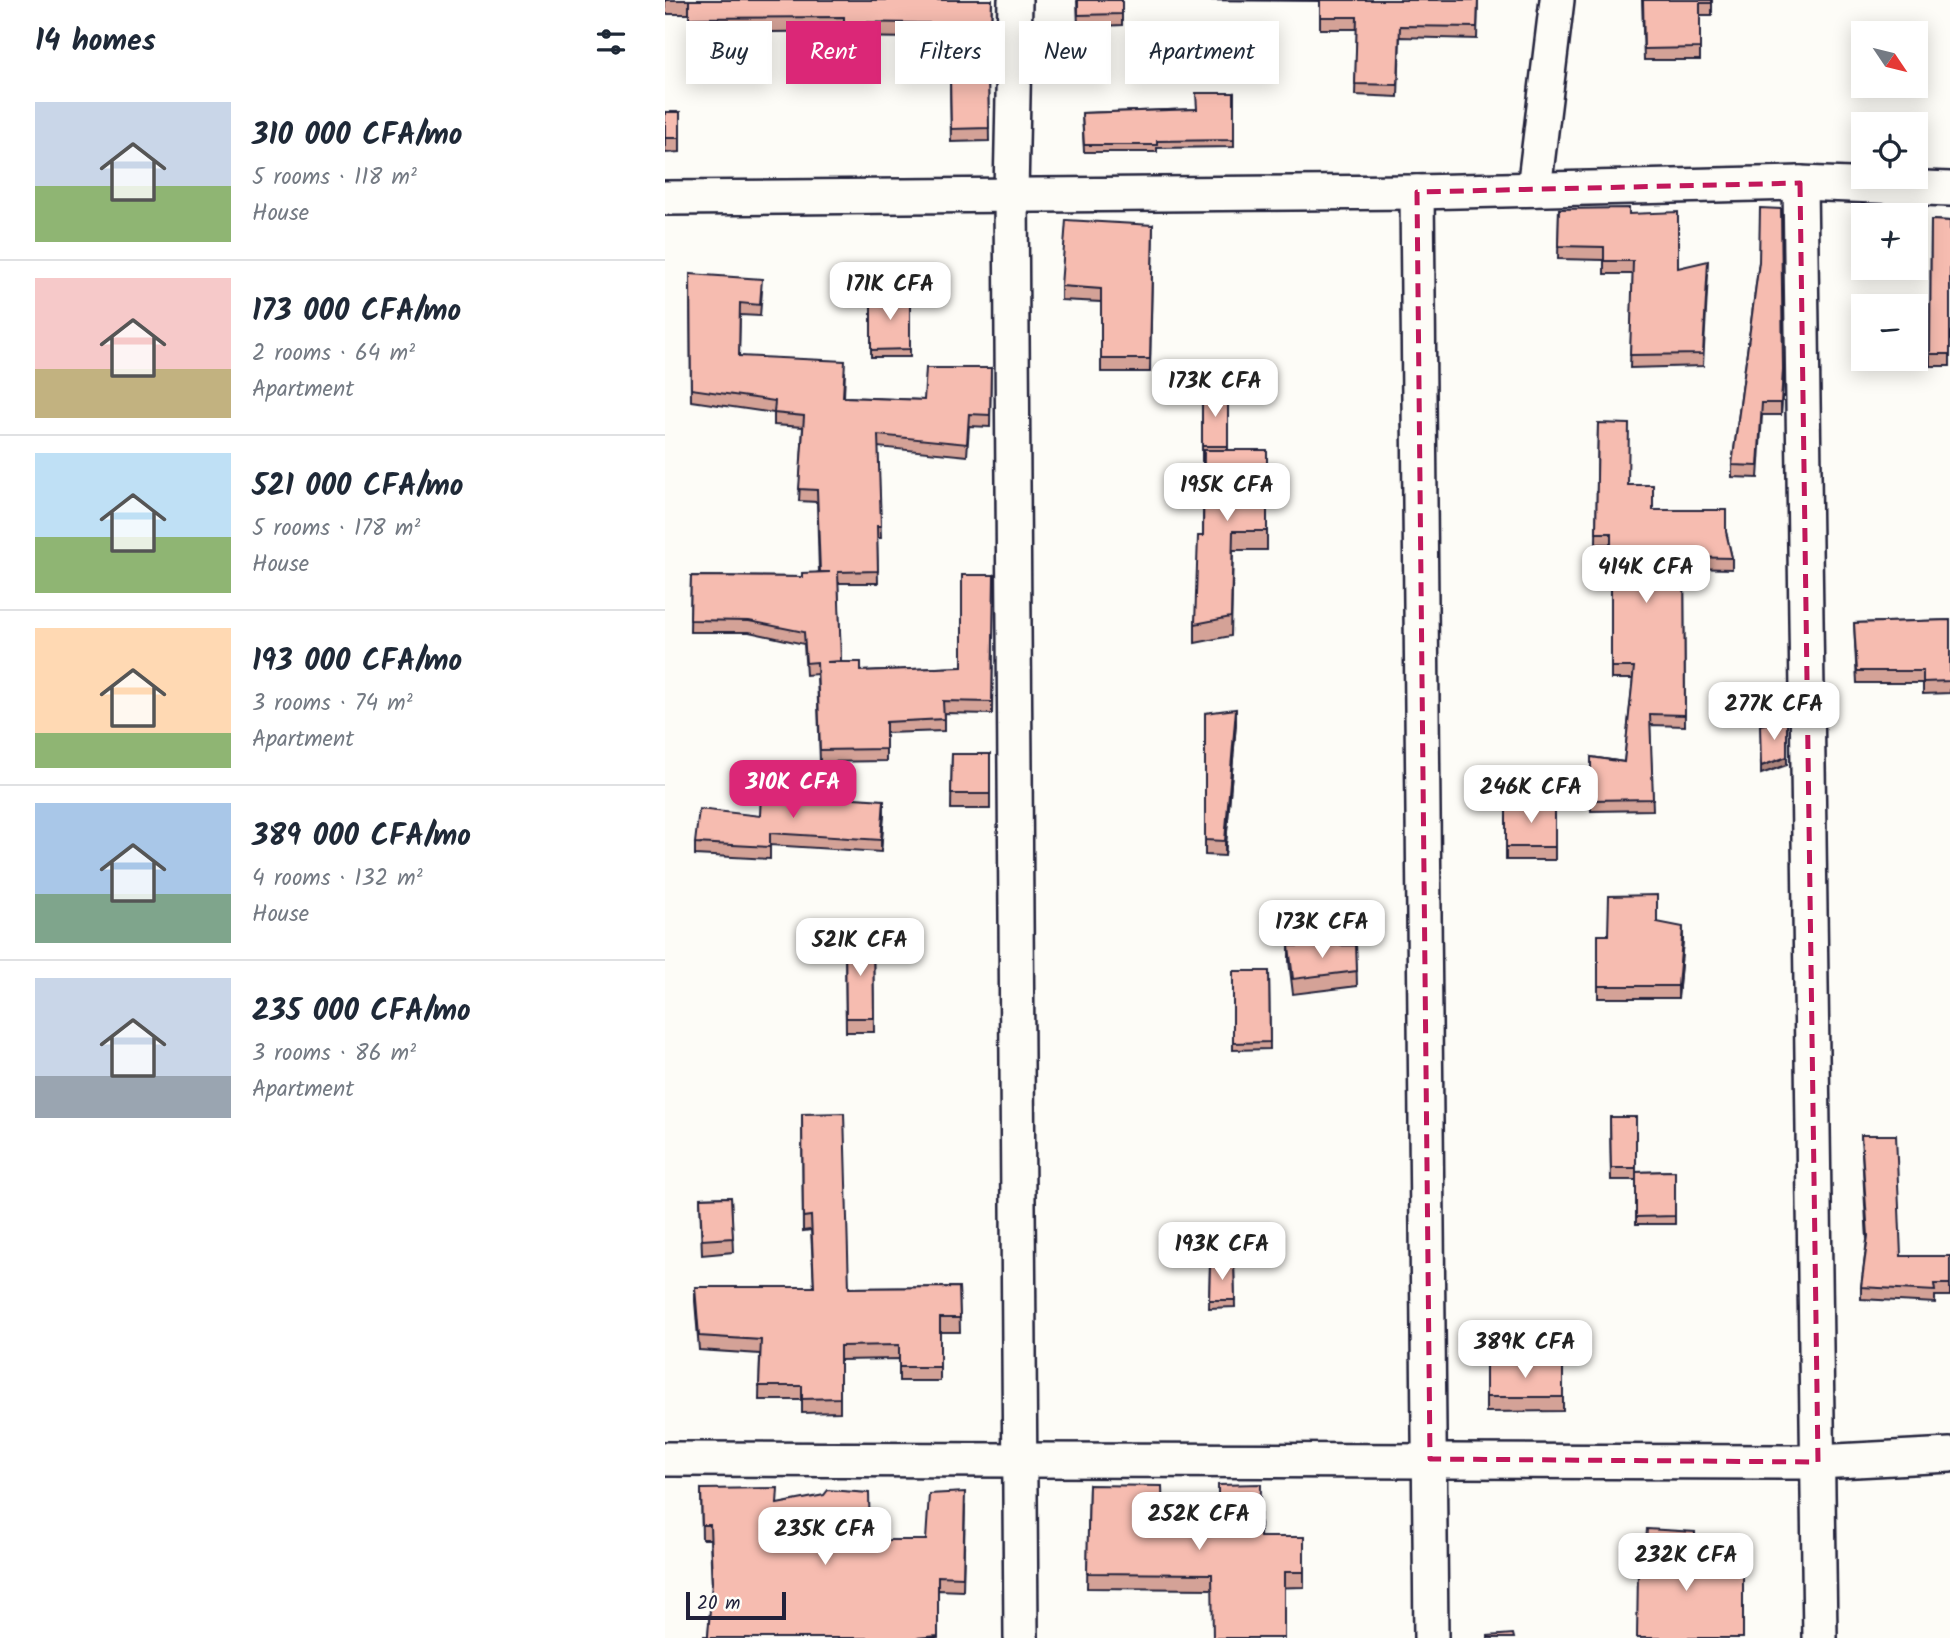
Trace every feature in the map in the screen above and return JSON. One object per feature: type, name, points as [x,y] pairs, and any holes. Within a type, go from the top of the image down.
[{"type":"street","points":[[1015,0],[1011,193],[1017,1458],[1021,1638]]},
{"type":"street","points":[[1534,189],[1557,0]]},
{"type":"street","points":[[665,198],[1011,193],[1417,192],[1800,183],[1950,189]]},
{"type":"street","points":[[1800,183],[1820,1638]]},
{"type":"street","points":[[1417,192],[1430,1638]]},
{"type":"street","points":[[665,1459],[1818,1462],[1950,1455]]},
{"type":"highlighted area","points":[[1800,183],[1818,1462],[1430,1459],[1417,192]]},
{"type":"building","points":[[689,0],[992,0],[991,21],[895,23],[844,21],[844,17],[689,18]]},
{"type":"building","points":[[1078,0],[1122,0],[1122,14],[1078,15]]},
{"type":"building","points":[[1320,0],[1478,0],[1477,27],[1400,26],[1398,85],[1355,84],[1357,17],[1320,17]]},
{"type":"building","points":[[1643,0],[1712,0],[1712,3],[1700,3],[1700,48],[1644,49]]},
{"type":"building","points":[[950,84],[988,84],[989,128],[951,129]]},
{"type":"building","points":[[1196,93],[1234,93],[1234,140],[1157,141],[1157,145],[1084,145],[1082,113],[1197,109]]},
{"type":"building","points":[[665,112],[680,112],[680,138],[665,138]]},
{"type":"building","points":[[1629,208],[1629,214],[1678,212],[1678,268],[1708,261],[1703,354],[1630,355],[1633,261],[1604,261],[1604,247],[1558,246],[1559,209]]},
{"type":"building","points":[[1760,208],[1781,209],[1781,403],[1762,403],[1758,466],[1732,465],[1759,262]]},
{"type":"building","points":[[1066,220],[1153,225],[1150,359],[1101,359],[1101,289],[1061,286]]},
{"type":"building","points":[[1931,220],[1950,221],[1950,354],[1930,354]]},
{"type":"building","points":[[690,274],[762,279],[760,305],[740,303],[739,356],[845,361],[843,397],[924,400],[926,368],[991,368],[990,415],[969,414],[967,444],[878,435],[881,526],[877,526],[878,571],[838,572],[841,661],[827,662],[861,662],[861,671],[962,667],[962,575],[994,575],[992,702],[943,701],[944,719],[886,722],[886,749],[820,750],[817,662],[806,663],[804,632],[749,621],[690,620],[691,576],[802,577],[802,573],[830,572],[820,572],[817,490],[799,489],[804,416],[774,413],[775,401],[691,389]]},
{"type":"building","points":[[871,294],[910,294],[910,349],[871,350]]},
{"type":"building","points":[[1202,392],[1228,392],[1228,446],[1202,446]]},
{"type":"building","points":[[1598,423],[1629,424],[1628,485],[1653,485],[1653,510],[1726,510],[1726,532],[1732,558],[1684,557],[1685,715],[1650,714],[1653,799],[1591,800],[1591,757],[1624,762],[1634,667],[1611,667],[1611,533],[1596,533]]},
{"type":"building","points":[[1204,450],[1267,450],[1267,531],[1233,531],[1231,617],[1195,624],[1198,536],[1203,536]]},
{"type":"building","points":[[1950,620],[1950,681],[1923,682],[1923,671],[1857,671],[1854,623]]},
{"type":"building","points":[[1236,709],[1225,841],[1205,840],[1205,713]]},
{"type":"building","points":[[1787,720],[1787,757],[1761,766],[1760,725]]},
{"type":"building","points":[[952,754],[990,754],[990,794],[951,794]]},
{"type":"building","points":[[761,792],[884,800],[881,840],[770,833],[770,847],[695,843],[699,809],[760,816]]},
{"type":"building","points":[[1506,803],[1555,803],[1555,847],[1506,847]]},
{"type":"building","points":[[1657,895],[1657,922],[1683,927],[1678,986],[1598,986],[1598,935],[1608,935],[1609,896]]},
{"type":"building","points":[[873,937],[874,1018],[846,1018],[845,938]]},
{"type":"building","points":[[1356,945],[1357,971],[1293,979],[1289,946]]},
{"type":"building","points":[[1233,971],[1269,971],[1270,1042],[1233,1043]]},
{"type":"building","points":[[844,1113],[849,1288],[959,1287],[960,1318],[940,1318],[940,1367],[899,1367],[899,1345],[840,1346],[840,1398],[802,1399],[802,1386],[759,1386],[761,1340],[699,1336],[695,1287],[814,1287],[811,1216],[803,1217],[802,1114]]},
{"type":"building","points":[[1610,1117],[1636,1117],[1636,1168],[1611,1168]]},
{"type":"building","points":[[1861,1135],[1896,1135],[1901,1256],[1950,1256],[1950,1284],[1934,1284],[1935,1291],[1861,1287],[1868,1236]]},
{"type":"building","points":[[1675,1171],[1675,1216],[1636,1217],[1636,1172]]},
{"type":"building","points":[[731,1197],[733,1238],[702,1240],[700,1198]]},
{"type":"building","points":[[1234,1264],[1235,1300],[1209,1300],[1210,1265]]},
{"type":"building","points":[[1563,1362],[1563,1397],[1486,1397],[1486,1363]]},
{"type":"building","points":[[1261,1484],[1260,1537],[1304,1537],[1304,1572],[1284,1572],[1284,1638],[1213,1638],[1212,1574],[1087,1573],[1089,1485],[1162,1486],[1163,1519],[1218,1518],[1218,1485]]},
{"type":"building","points":[[778,1488],[777,1504],[824,1495],[828,1490],[869,1493],[870,1540],[926,1540],[929,1494],[965,1492],[963,1577],[938,1576],[938,1636],[704,1638],[708,1636],[712,1582],[710,1525],[702,1525],[701,1489]]},
{"type":"building","points":[[1647,1529],[1695,1532],[1692,1572],[1743,1572],[1743,1638],[1637,1638],[1638,1571],[1644,1571]]},
{"type":"building","points":[[1513,1634],[1514,1638],[1488,1638],[1488,1636]]}]
